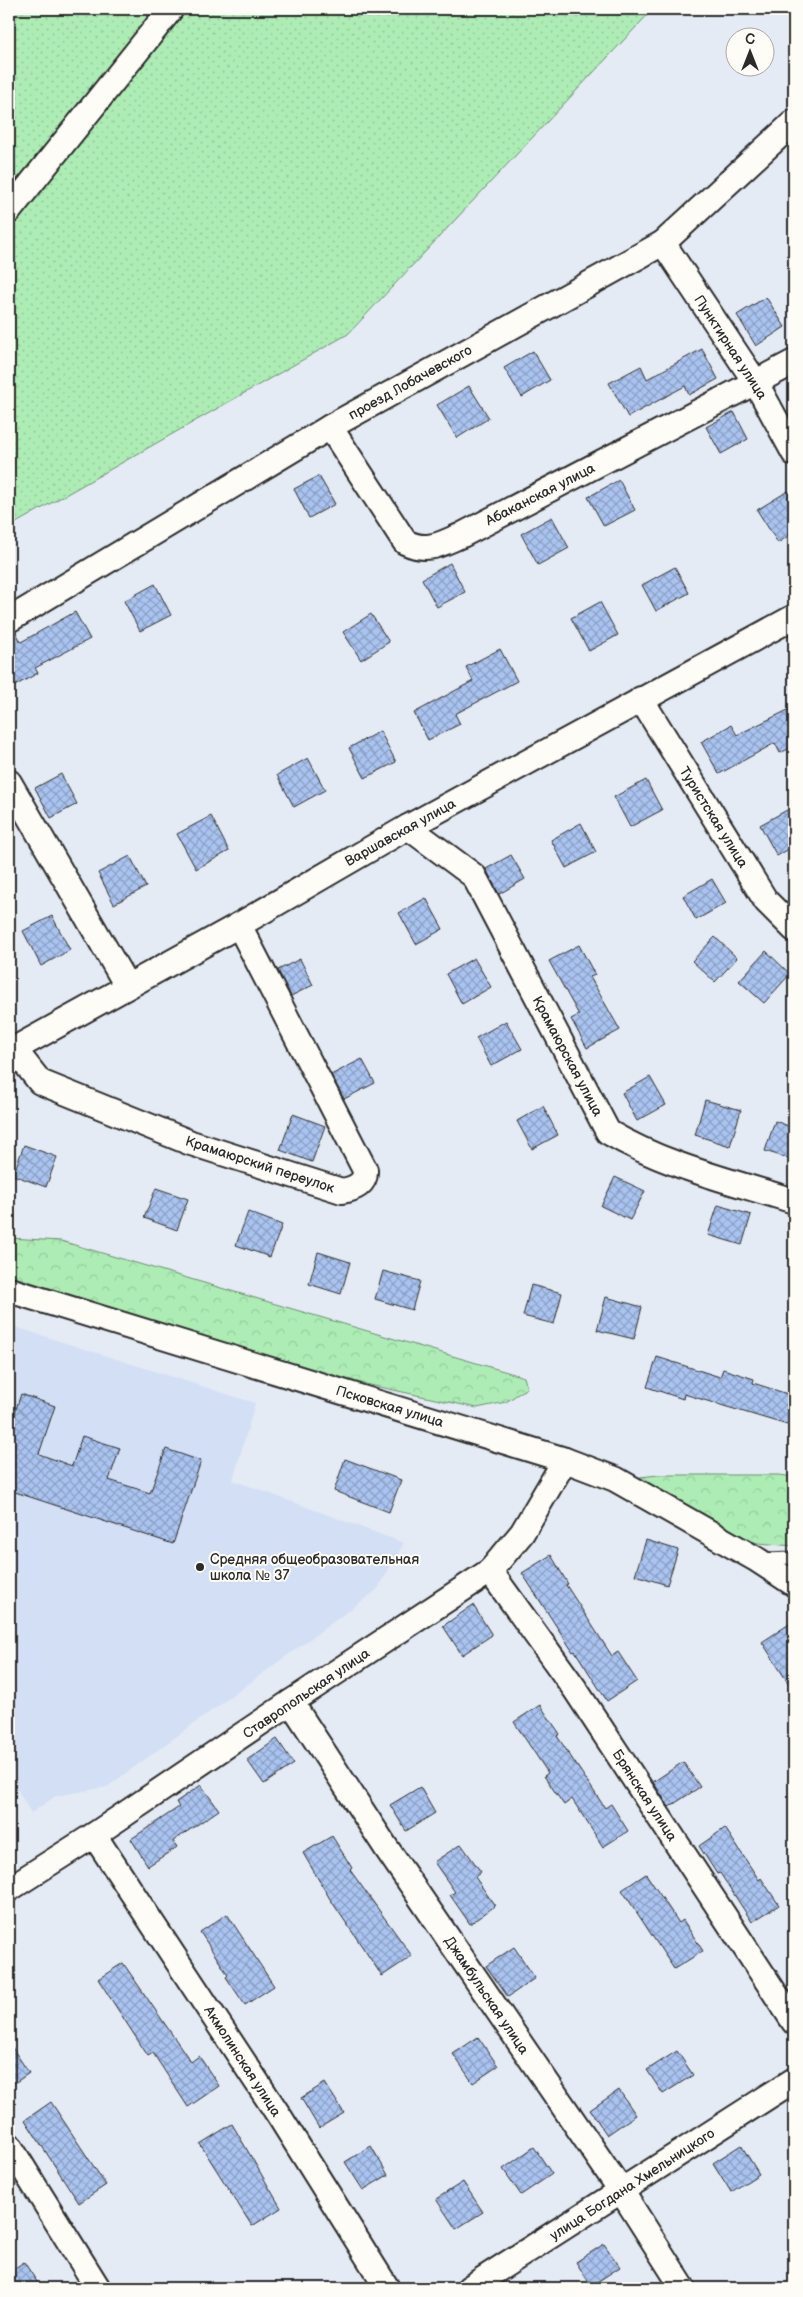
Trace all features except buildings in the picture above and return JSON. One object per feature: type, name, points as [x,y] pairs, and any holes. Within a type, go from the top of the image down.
[{"type":"street","points":[[9,211],[171,9]]},
{"type":"street","name":"проезд Лобачевского","points":[[9,620],[330,427],[663,243],[794,122]]},
{"type":"street","name":"Пунктирная улица","points":[[663,243],[756,383],[794,453]]},
{"type":"street","name":"Абаканская улица","points":[[330,427],[405,542],[416,548],[431,548],[462,535],[794,362]]},
{"type":"street","name":"Варшавская улица","points":[[11,1050],[239,925],[408,827],[794,617]]},
{"type":"street","name":"Туристская улица","points":[[641,700],[766,901],[794,929]]},
{"type":"street","points":[[9,782],[127,986]]},
{"type":"street","name":"Крамаюрская улица","points":[[408,827],[474,876],[608,1132],[634,1147],[661,1159],[794,1201]]},
{"type":"street","name":"Крамаюрский переулок","points":[[11,1050],[40,1082],[191,1142],[342,1191],[351,1190],[361,1183],[366,1176],[365,1170],[239,925]]},
{"type":"street","name":"Псковская улица","points":[[9,1290],[565,1460],[615,1480],[756,1559],[794,1584]]},
{"type":"street","name":"Ставропольская улица","points":[[9,1889],[94,1836],[291,1702],[490,1571],[522,1533],[565,1460]]},
{"type":"street","name":"Брянская улица","points":[[490,1571],[575,1689],[794,2022]]},
{"type":"street","name":"Джамбульская улица","points":[[291,1702],[387,1849],[622,2192],[683,2288]]},
{"type":"street","name":"Акмолинская улица","points":[[94,1836],[278,2114],[387,2288]]},
{"type":"street","name":"улица Богдана Хмельницкого","points":[[469,2288],[622,2192],[794,2080]]},
{"type":"street","points":[[9,2145],[98,2288]]},
{"type":"lane","points":[[756,1559],[794,1558]]},
{"type":"shaded area","name":"Средняя общеобразовательная школа № 37","points":[[9,1325],[255,1403],[233,1480],[404,1543],[377,1590],[107,1787],[56,1796],[31,1813],[9,1775]]},
{"type":"green space","points":[[9,9],[653,9],[348,334],[9,527]]},
{"type":"green space","points":[[9,1238],[61,1241],[524,1377],[527,1388],[506,1402],[477,1408],[361,1383],[163,1324],[9,1275]]},
{"type":"green space","points":[[658,1475],[779,1475],[794,1477],[794,1546],[758,1543],[736,1537],[644,1484],[640,1477]]},
{"type":"place","name":"Средняя общеобразовательная школа № 37","points":[[200,1567]]}]
